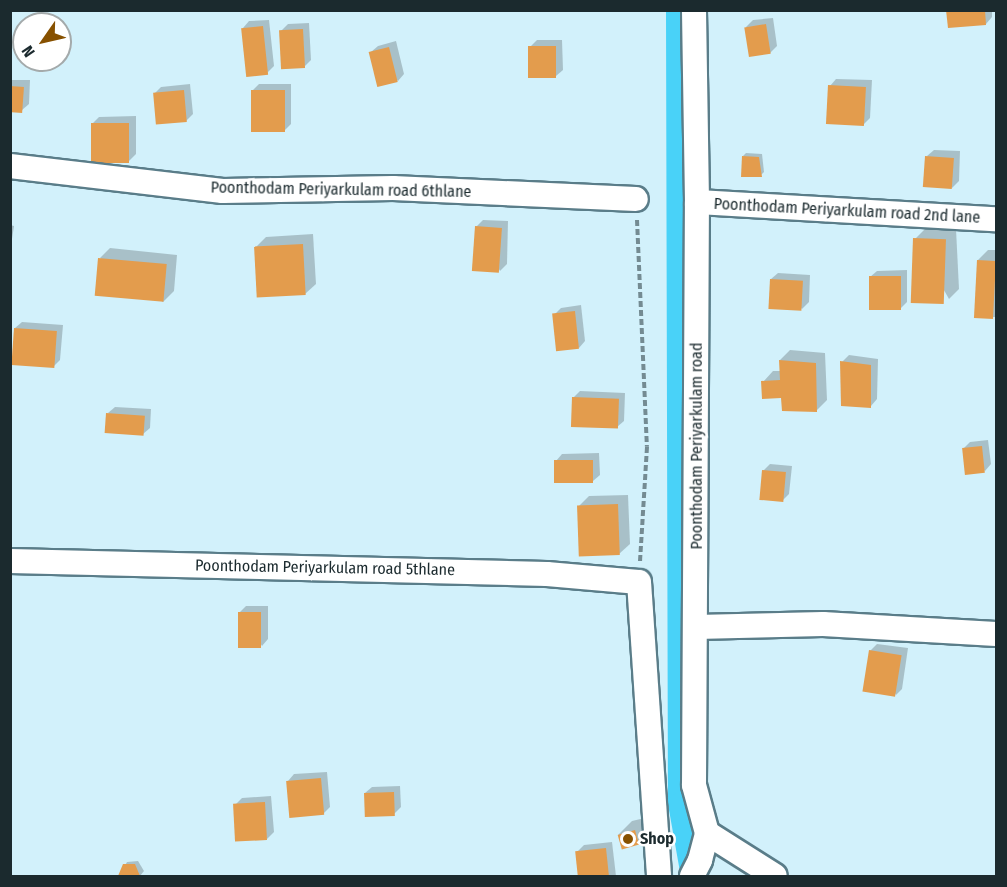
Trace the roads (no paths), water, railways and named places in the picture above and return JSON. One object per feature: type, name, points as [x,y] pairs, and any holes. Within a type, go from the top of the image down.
[{"type":"street","name":"Poonthodam Periyarkulam road","points":[[694,10],[697,202],[694,785],[706,832],[696,868]]},
{"type":"street","name":"Poonthodam Periyarkulam road 6thlane","points":[[10,166],[223,191],[393,188],[636,199]]},
{"type":"street","name":"Poonthodam Periyarkulam road 2nd lane","points":[[697,202],[996,219]]},
{"type":"street","name":"Poonthodam Periyarkulam road 5thlane","points":[[10,561],[546,574],[639,582],[659,876]]},
{"type":"street","points":[[696,627],[823,624],[996,634]]},
{"type":"street","points":[[706,832],[775,876]]},
{"type":"waterway","points":[[676,10],[678,803],[691,876]]},
{"type":"place","name":"Shop","points":[[628,839]]}]
